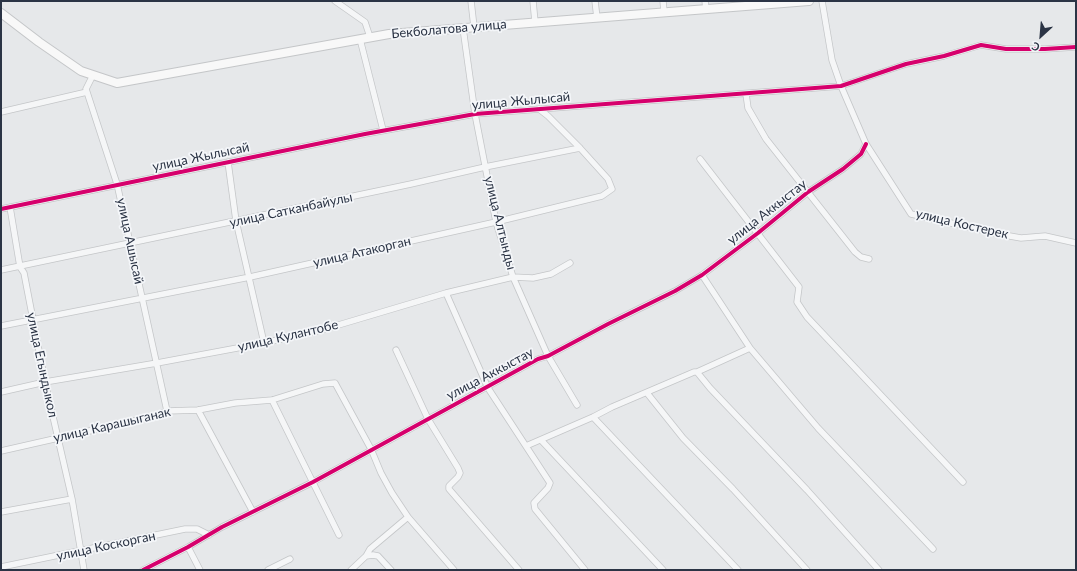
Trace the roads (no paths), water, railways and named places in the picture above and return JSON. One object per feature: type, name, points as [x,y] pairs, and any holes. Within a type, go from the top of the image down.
[{"type":"street","points":[[334,1],[365,22],[370,37]]},
{"type":"street","points":[[471,1],[474,27]]},
{"type":"street","points":[[533,1],[535,22]]},
{"type":"street","points":[[595,1],[597,18]]},
{"type":"street","points":[[663,1],[664,12]]},
{"type":"street","name":"Бекболатова улица","points":[[1,13],[81,71],[116,83],[390,34],[664,12],[706,5],[809,1]]},
{"type":"street","name":"улица Костерек","points":[[822,1],[832,60],[841,86],[866,144],[911,214],[1004,235],[1021,238],[1045,236],[1076,244]]},
{"type":"street","name":"улица Алтынды","points":[[463,28],[475,114],[496,222],[513,277],[548,356],[577,405]]},
{"type":"street","points":[[360,39],[383,130]]},
{"type":"street","name":"улица Жылысай","points":[[1,209],[383,130],[475,114],[841,86],[906,64],[944,56],[981,45],[1006,49],[1076,47]]},
{"type":"street","points":[[1,112],[87,92],[86,88],[93,75]]},
{"type":"street","name":"улица Ашысай","points":[[87,92],[117,184],[158,364],[167,411]]},
{"type":"street","points":[[746,94],[748,108],[766,139],[855,252],[861,257],[869,259]]},
{"type":"street","name":"улица Атакорган","points":[[1,326],[250,277],[496,222],[602,196],[612,189],[608,179],[580,148],[539,109]]},
{"type":"street","name":"улица Аккыстау","points":[[143,570],[188,547],[222,527],[313,482],[460,401],[488,388],[538,359],[548,356],[675,291],[702,275],[758,233],[808,192],[843,169],[861,154],[866,144]]},
{"type":"street","name":"улица Сатканбайулы","points":[[1,270],[411,184],[486,166],[580,148]]},
{"type":"street","points":[[700,159],[799,287],[797,302],[807,317],[963,482]]},
{"type":"street","points":[[228,162],[236,221],[264,343]]},
{"type":"street","name":"улица Егындыкол","points":[[10,208],[20,266],[24,273],[45,382],[72,499],[84,570]]},
{"type":"street","name":"улица Кулантобе","points":[[1,392],[45,382],[158,364],[264,343],[325,329],[446,293],[513,277],[533,278],[551,274],[570,263]]},
{"type":"street","points":[[702,275],[750,348],[824,433],[933,549]]},
{"type":"street","points":[[446,293],[488,388],[550,483],[548,488],[534,503],[534,509],[586,570]]},
{"type":"street","points":[[526,446],[593,418],[612,407],[697,372],[750,348]]},
{"type":"street","points":[[396,350],[428,419],[460,473],[449,486],[449,489],[519,570]]},
{"type":"street","points":[[697,372],[710,388],[879,570]]},
{"type":"street","name":"улица Карашыганак","points":[[1,451],[151,417],[167,411],[198,410],[235,403],[272,400],[322,384],[335,383],[371,449],[381,473],[408,517],[454,570]]},
{"type":"street","points":[[647,393],[683,438],[733,489],[807,570]]},
{"type":"street","points":[[272,400],[339,535]]},
{"type":"street","points":[[198,410],[253,512]]},
{"type":"street","points":[[593,418],[738,570]]},
{"type":"street","points":[[541,440],[663,570]]},
{"type":"street","points":[[1,512],[72,499]]},
{"type":"street","points":[[351,570],[366,556],[373,546],[408,517]]},
{"type":"street","name":"улица Коскорган","points":[[1,567],[185,529],[197,528],[209,535]]},
{"type":"street","points":[[188,547],[200,570]]},
{"type":"street","points":[[366,556],[378,556],[391,570]]},
{"type":"street","points":[[268,570],[290,559]]}]
